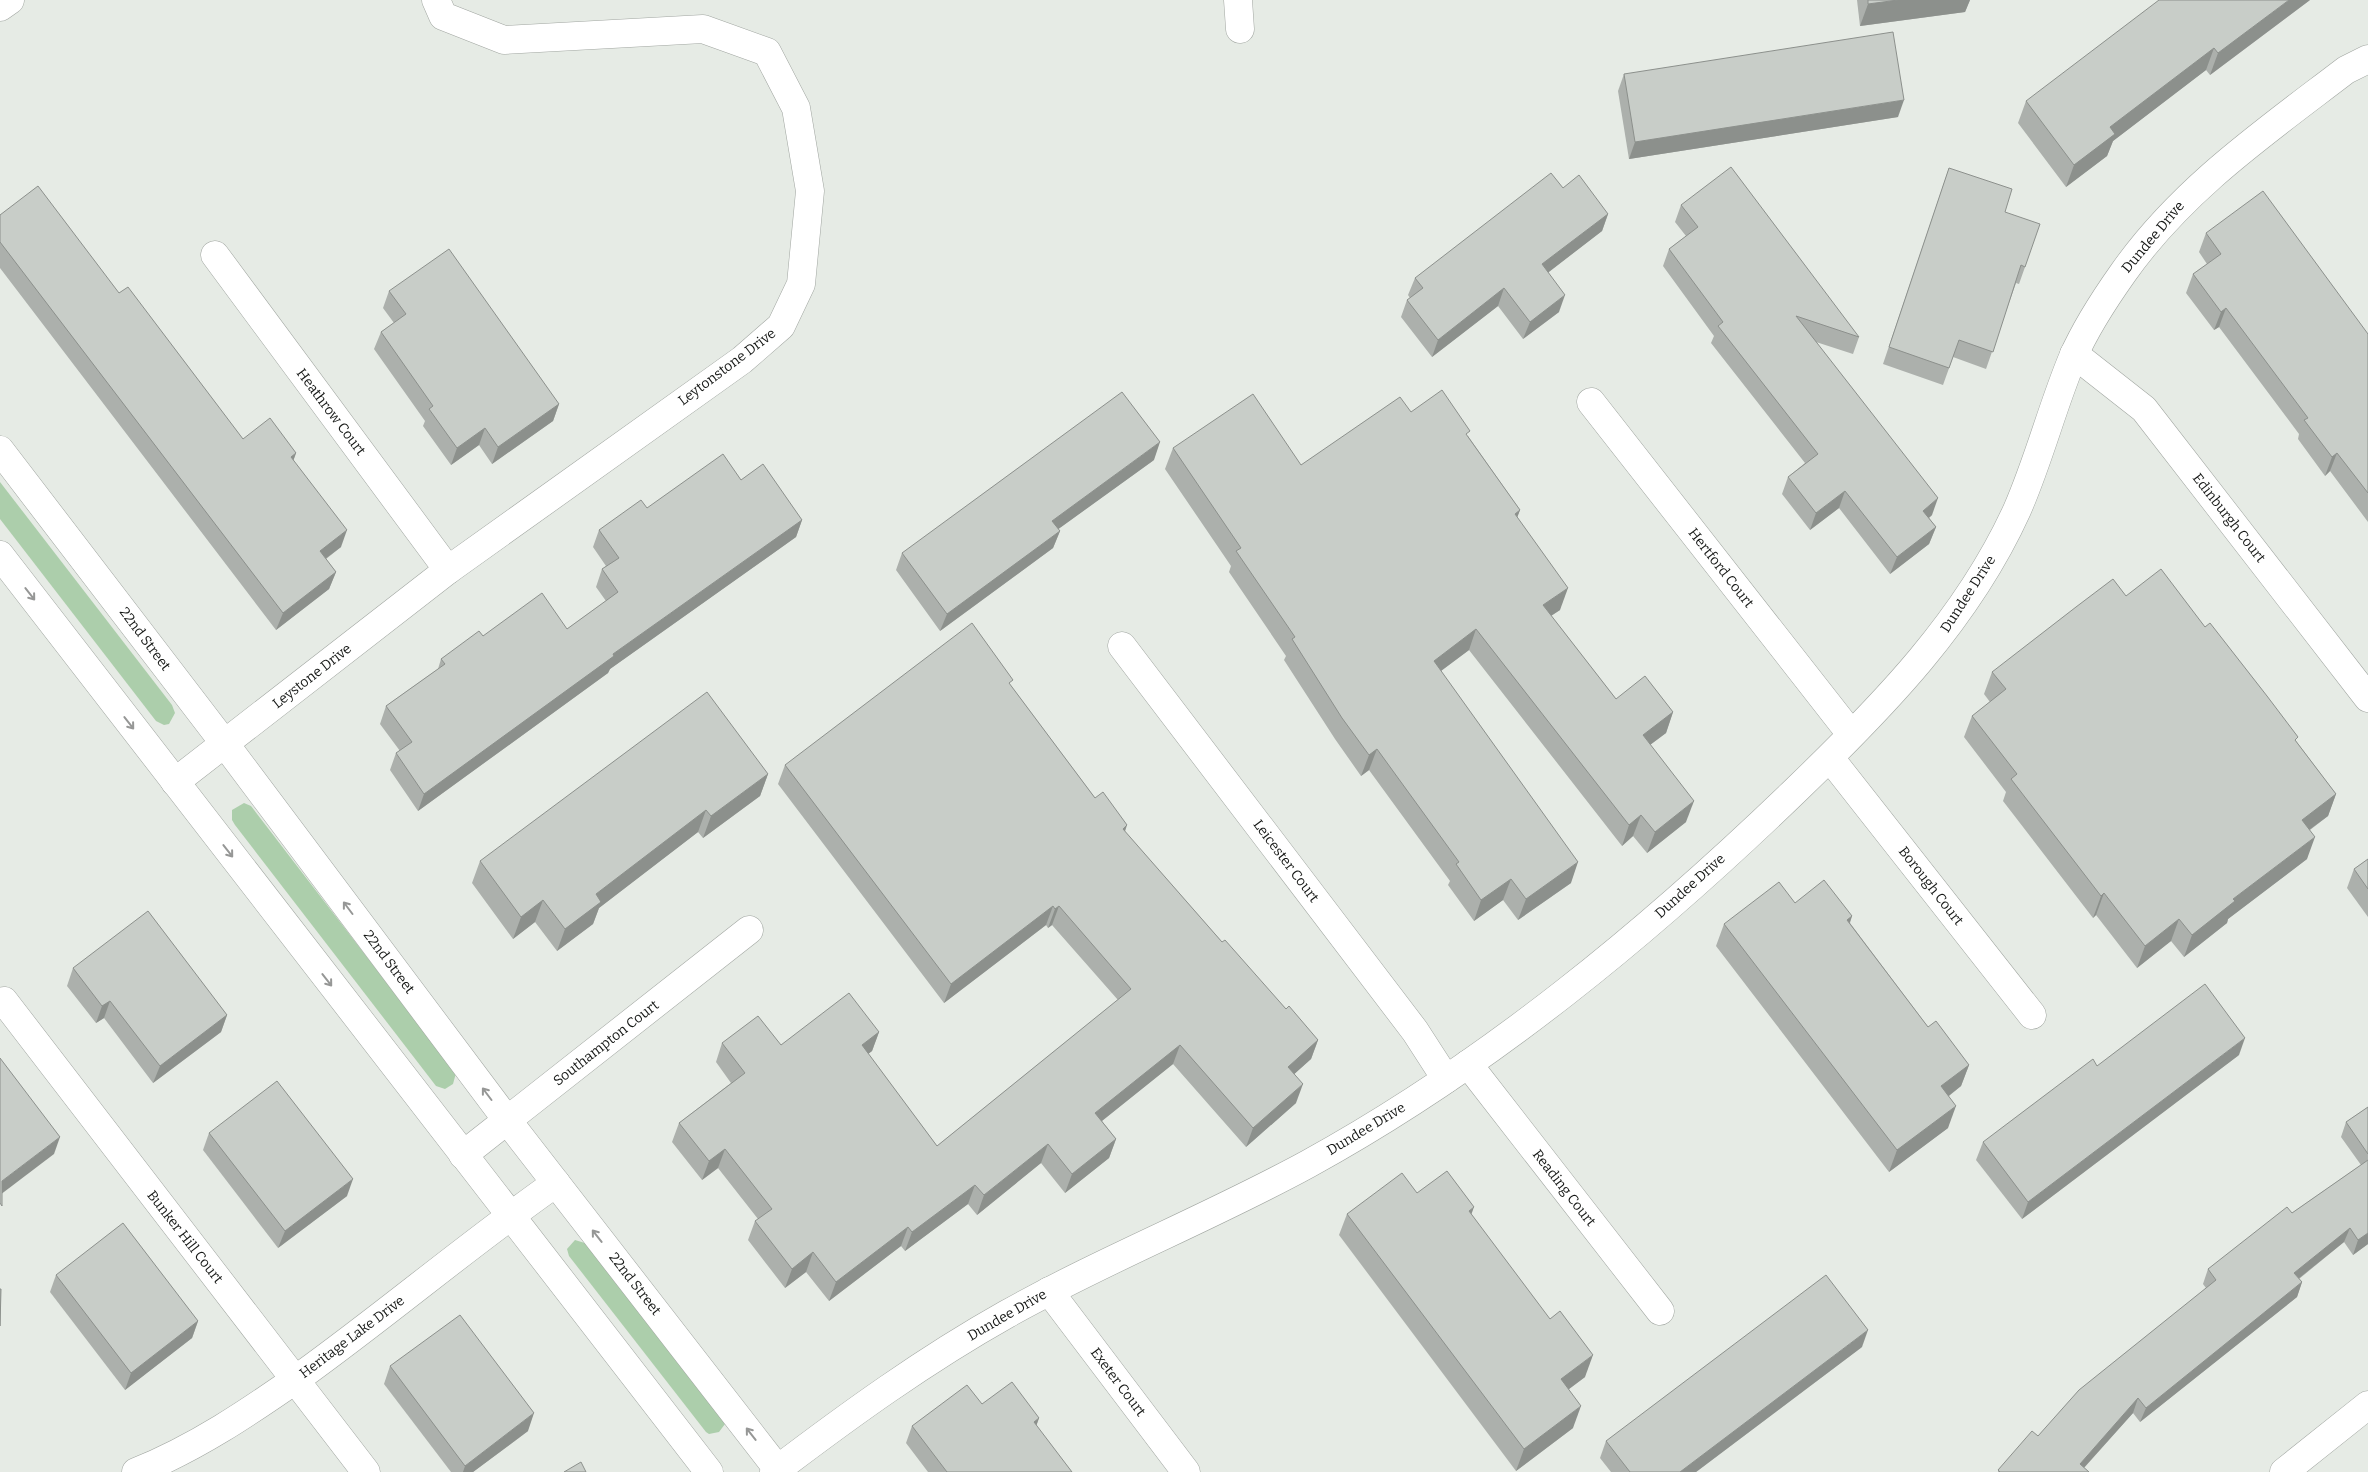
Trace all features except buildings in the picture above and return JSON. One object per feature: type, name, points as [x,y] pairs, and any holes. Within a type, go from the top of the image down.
[{"type":"street","points":[[0,7],[10,0]]},
{"type":"street","name":"Leytonstone Drive","points":[[436,0],[444,16],[504,40],[703,30],[767,52],[796,108],[810,190],[801,284],[781,326],[742,360],[448,570]]},
{"type":"street","points":[[1238,0],[1240,29]]},
{"type":"street","name":"Dundee Drive","points":[[777,1471],[844,1418],[939,1355],[1049,1291],[1308,1164],[1457,1071],[1582,978],[1669,905],[1830,758],[1933,647],[1970,595],[1994,556],[2016,512],[2035,467],[2074,354],[2121,276],[2153,234],[2190,194],[2224,163],[2346,70],[2368,59]]},
{"type":"street","name":"Heathrow Court","points":[[215,255],[448,570]]},
{"type":"street","name":"Edinburgh Court","points":[[2074,354],[2144,409],[2368,698]]},
{"type":"street","name":"Hertford Court","points":[[1591,402],[1852,734]]},
{"type":"street","name":"22nd Street","points":[[0,450],[225,744],[507,1120],[777,1471]]},
{"type":"street","points":[[0,555],[710,1472]]},
{"type":"street","name":"Leystone Drive","points":[[175,782],[448,570]]},
{"type":"street","name":"Leicester Court","points":[[1122,646],[1415,1031],[1457,1071]]},
{"type":"street","name":"Borough Court","points":[[1830,758],[2032,1015]]},
{"type":"street","name":"Southampton Court","points":[[463,1155],[749,930]]},
{"type":"street","name":"Bunker Hill Court","points":[[4,1002],[366,1472]]},
{"type":"street","name":"Reading Court","points":[[1457,1071],[1660,1312]]},
{"type":"street","name":"Heritage Lake Drive","points":[[136,1472],[199,1443],[252,1410],[295,1380],[556,1182]]},
{"type":"street","name":"Exeter Court","points":[[1049,1291],[1186,1472]]},
{"type":"street","points":[[2284,1472],[2368,1405]]},
{"type":"green space","points":[[0,482],[172,705],[175,713],[169,724],[164,725],[156,721],[0,519]]},
{"type":"green space","points":[[244,803],[251,806],[456,1073],[453,1084],[445,1089],[436,1086],[235,825],[232,820],[232,810]]},
{"type":"green space","points":[[575,1240],[588,1244],[722,1418],[725,1424],[719,1432],[709,1434],[706,1432],[569,1256],[567,1249]]}]
